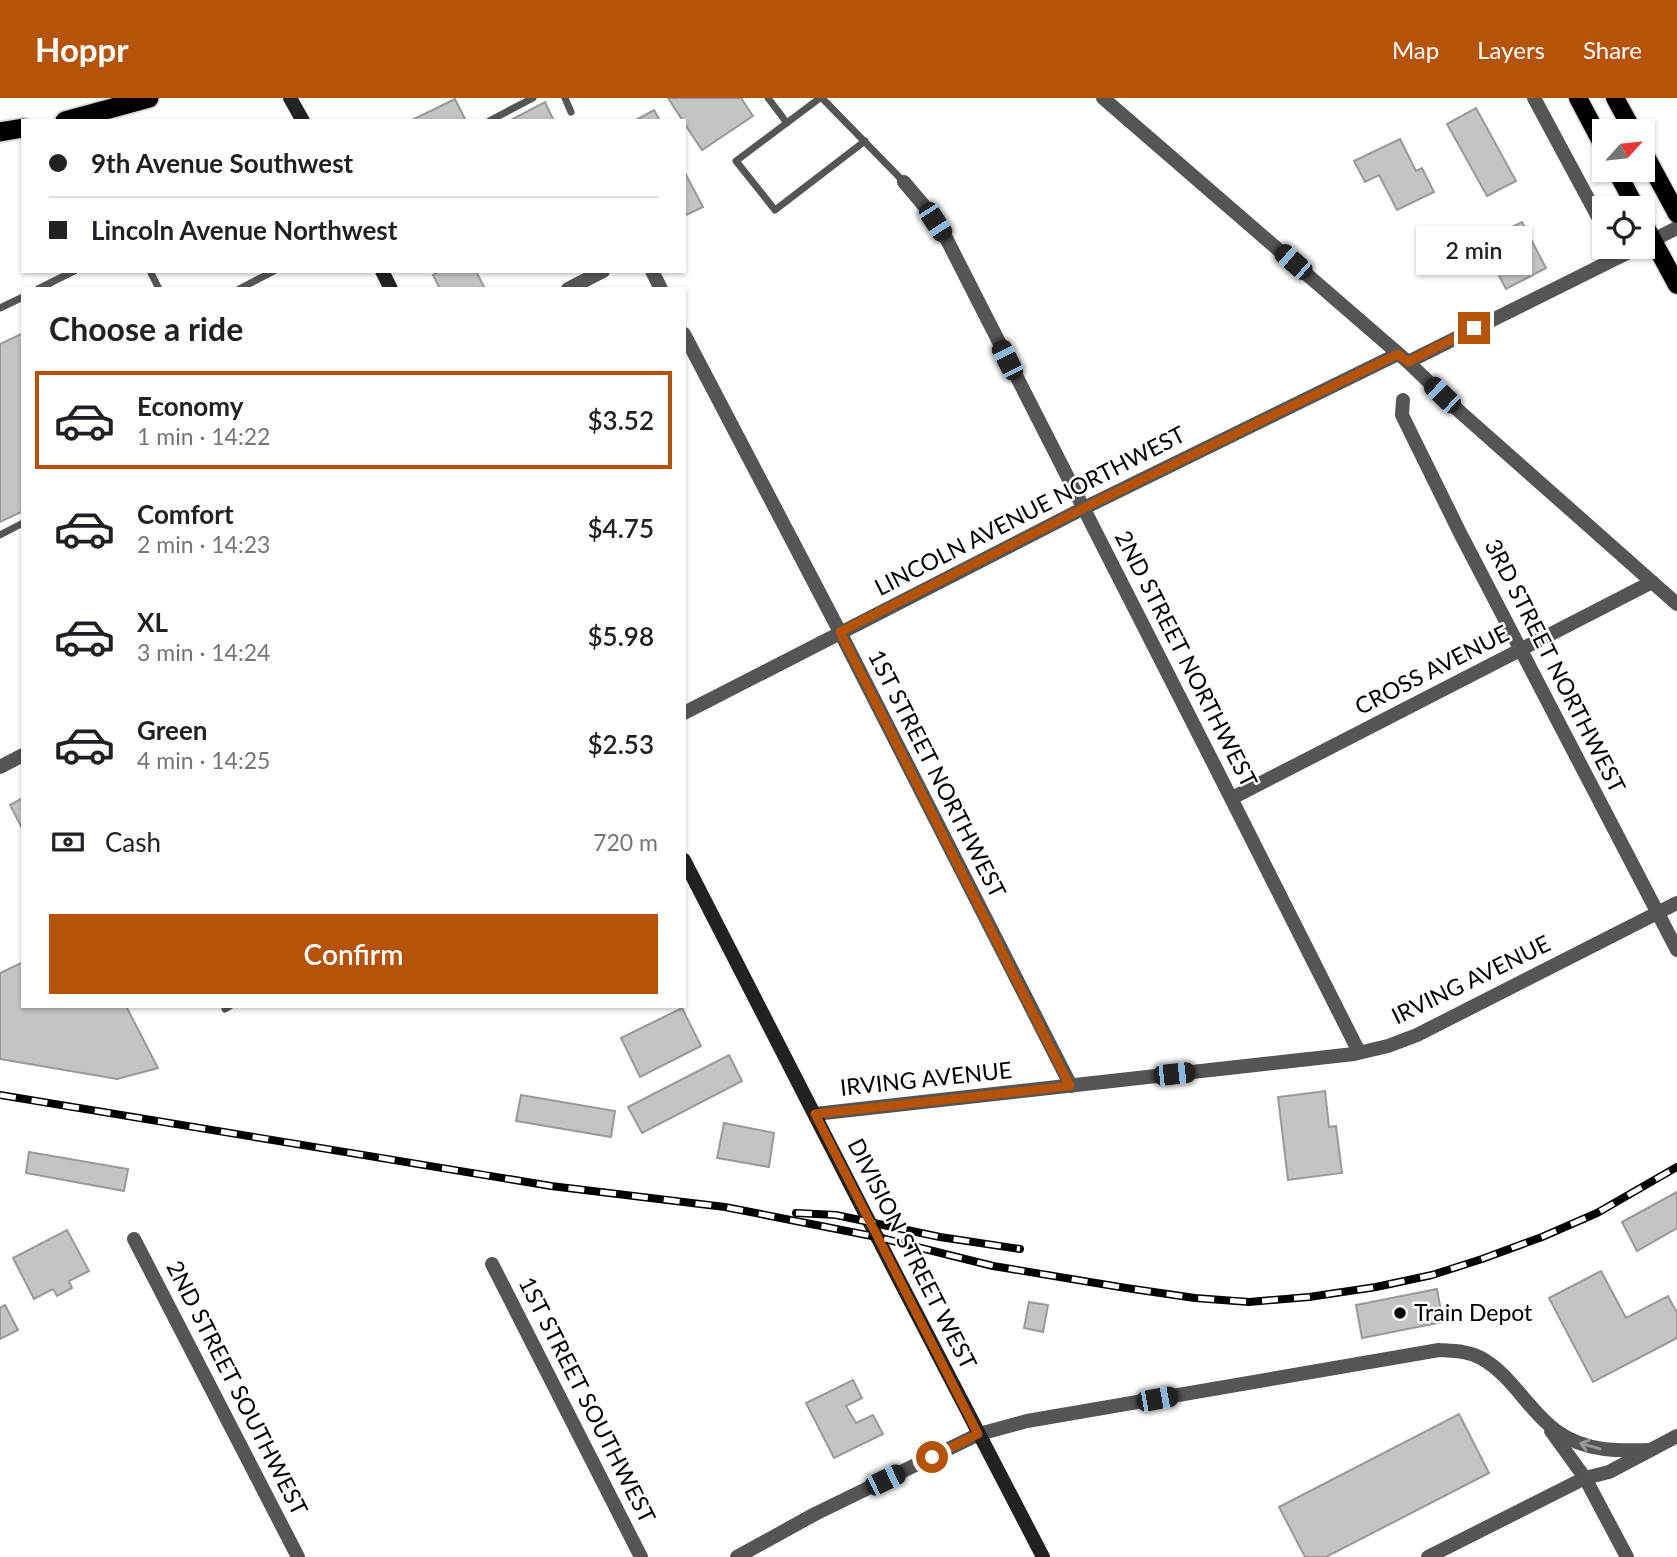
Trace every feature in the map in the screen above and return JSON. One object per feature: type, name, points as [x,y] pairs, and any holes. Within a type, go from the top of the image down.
[{"type":"highway","points":[[72,119],[149,98]]},
{"type":"highway","points":[[0,132],[21,128]]},
{"type":"main road","points":[[290,98],[302,119]]},
{"type":"main road","points":[[1578,98],[1592,124]]},
{"type":"main road","points":[[1615,98],[1626,119]]},
{"type":"main road","points":[[1656,175],[1677,214]]},
{"type":"main road","points":[[1655,257],[1677,285]]},
{"type":"main road","name":"DIVISION STREET WEST","points":[[686,864],[1043,1557]]},
{"type":"street","points":[[1103,98],[1403,358],[1677,604]]},
{"type":"street","points":[[1534,98],[1592,206]]},
{"type":"street","name":"2ND STREET NORTHWEST","points":[[904,182],[926,208],[944,236],[1359,1052]]},
{"type":"street","name":"LINCOLN AVENUE NORTHWEST","points":[[1655,239],[1677,228]]},
{"type":"street","name":"LINCOLN AVENUE NORTHWEST","points":[[686,712],[1082,509],[1403,358],[1600,259]]},
{"type":"street","points":[[572,287],[599,273]]},
{"type":"street","name":"1ST STREET NORTHWEST","points":[[686,338],[840,632],[1070,1086]]},
{"type":"street","name":"3RD STREET NORTHWEST","points":[[1403,400],[1402,415],[1460,533],[1677,950]]},
{"type":"street","name":"CROSS AVENUE","points":[[1232,798],[1652,582]]},
{"type":"street","points":[[0,767],[21,756]]},
{"type":"street","name":"IRVING AVENUE","points":[[815,1114],[1359,1052],[1388,1046],[1417,1035],[1677,903]]},
{"type":"street","name":"2ND STREET SOUTHWEST","points":[[134,1239],[298,1557]]},
{"type":"street","name":"1ST STREET SOUTHWEST","points":[[492,1264],[641,1557]]},
{"type":"street","points":[[737,1557],[815,1514],[978,1434],[1027,1421],[1439,1350],[1459,1351],[1479,1357],[1497,1369],[1557,1432],[1585,1446],[1617,1452],[1651,1450]]},
{"type":"street","points":[[1538,1413],[1586,1478],[1627,1557]]},
{"type":"street","points":[[1428,1557],[1586,1478],[1609,1472],[1677,1436]]},
{"type":"lane","points":[[493,119],[533,98]]},
{"type":"lane","points":[[565,98],[571,112]]},
{"type":"lane","points":[[768,98],[787,123]]},
{"type":"lane","points":[[865,141],[775,210],[736,161],[821,98],[865,141],[904,182]]},
{"type":"lane","points":[[42,287],[70,273]]},
{"type":"lane","points":[[243,287],[270,273]]},
{"type":"lane","points":[[0,308],[21,298]]},
{"type":"lane","points":[[0,534],[21,524]]},
{"type":"building","points":[[668,98],[741,98],[753,116],[702,150],[686,126],[686,119],[682,119]]},
{"type":"building","points":[[455,99],[465,119],[414,119]]},
{"type":"building","points":[[545,102],[553,119],[513,119]]},
{"type":"building","points":[[1476,108],[1516,181],[1487,196],[1447,124]]},
{"type":"building","points":[[654,110],[659,119],[638,119]]},
{"type":"building","points":[[1400,139],[1416,171],[1422,168],[1434,192],[1397,210],[1379,175],[1365,182],[1354,161]]},
{"type":"building","points":[[686,175],[703,207],[686,215]]},
{"type":"building","points":[[1522,222],[1546,268],[1506,289],[1496,270],[1512,262],[1498,234]]},
{"type":"building","points":[[477,273],[484,287],[439,287],[433,275]]},
{"type":"building","points":[[21,334],[21,512],[0,522],[0,344]]},
{"type":"building","points":[[21,799],[21,826],[10,805]]},
{"type":"building","points":[[21,963],[21,1008],[127,1008],[158,1068],[117,1079],[0,1059],[0,973]]},
{"type":"building","points":[[682,1008],[701,1046],[640,1077],[621,1038]]},
{"type":"building","points":[[729,1055],[742,1081],[642,1133],[628,1107]]},
{"type":"building","points":[[1325,1091],[1329,1127],[1336,1126],[1342,1173],[1288,1180],[1278,1097]]},
{"type":"building","points":[[521,1095],[615,1111],[611,1137],[516,1121]]},
{"type":"building","points":[[724,1123],[774,1133],[769,1167],[717,1158]]},
{"type":"building","points":[[29,1152],[128,1169],[124,1191],[26,1173]]},
{"type":"building","points":[[1677,1192],[1677,1228],[1637,1251],[1622,1222]]},
{"type":"building","points":[[67,1230],[89,1271],[69,1281],[72,1288],[57,1296],[53,1289],[34,1299],[13,1258]]},
{"type":"building","points":[[1601,1271],[1626,1318],[1668,1296],[1677,1313],[1677,1338],[1593,1382],[1549,1298]]},
{"type":"building","name":"Train Depot","points":[[1437,1289],[1443,1322],[1362,1338],[1356,1305]]},
{"type":"building","points":[[1029,1302],[1048,1305],[1043,1332],[1024,1328]]},
{"type":"building","points":[[5,1305],[18,1330],[0,1339],[0,1308]]},
{"type":"building","points":[[853,1380],[862,1398],[846,1406],[856,1423],[873,1415],[883,1434],[834,1458],[806,1403]]},
{"type":"building","points":[[1459,1414],[1489,1473],[1326,1557],[1305,1557],[1279,1507]]},
{"type":"railway","points":[[0,1095],[551,1186],[725,1207],[877,1237],[993,1266],[1195,1298],[1249,1302],[1309,1297],[1432,1275],[1542,1237],[1597,1213],[1677,1167]]},
{"type":"railway","points":[[796,1213],[836,1215],[940,1237],[1020,1249]]},
{"type":"place","name":"Train Depot","points":[[1400,1313]]},
{"type":"route","points":[[932,1457],[978,1434],[815,1114],[1070,1086],[840,632],[1082,509],[1398,354],[1408,362],[1474,328]]}]
